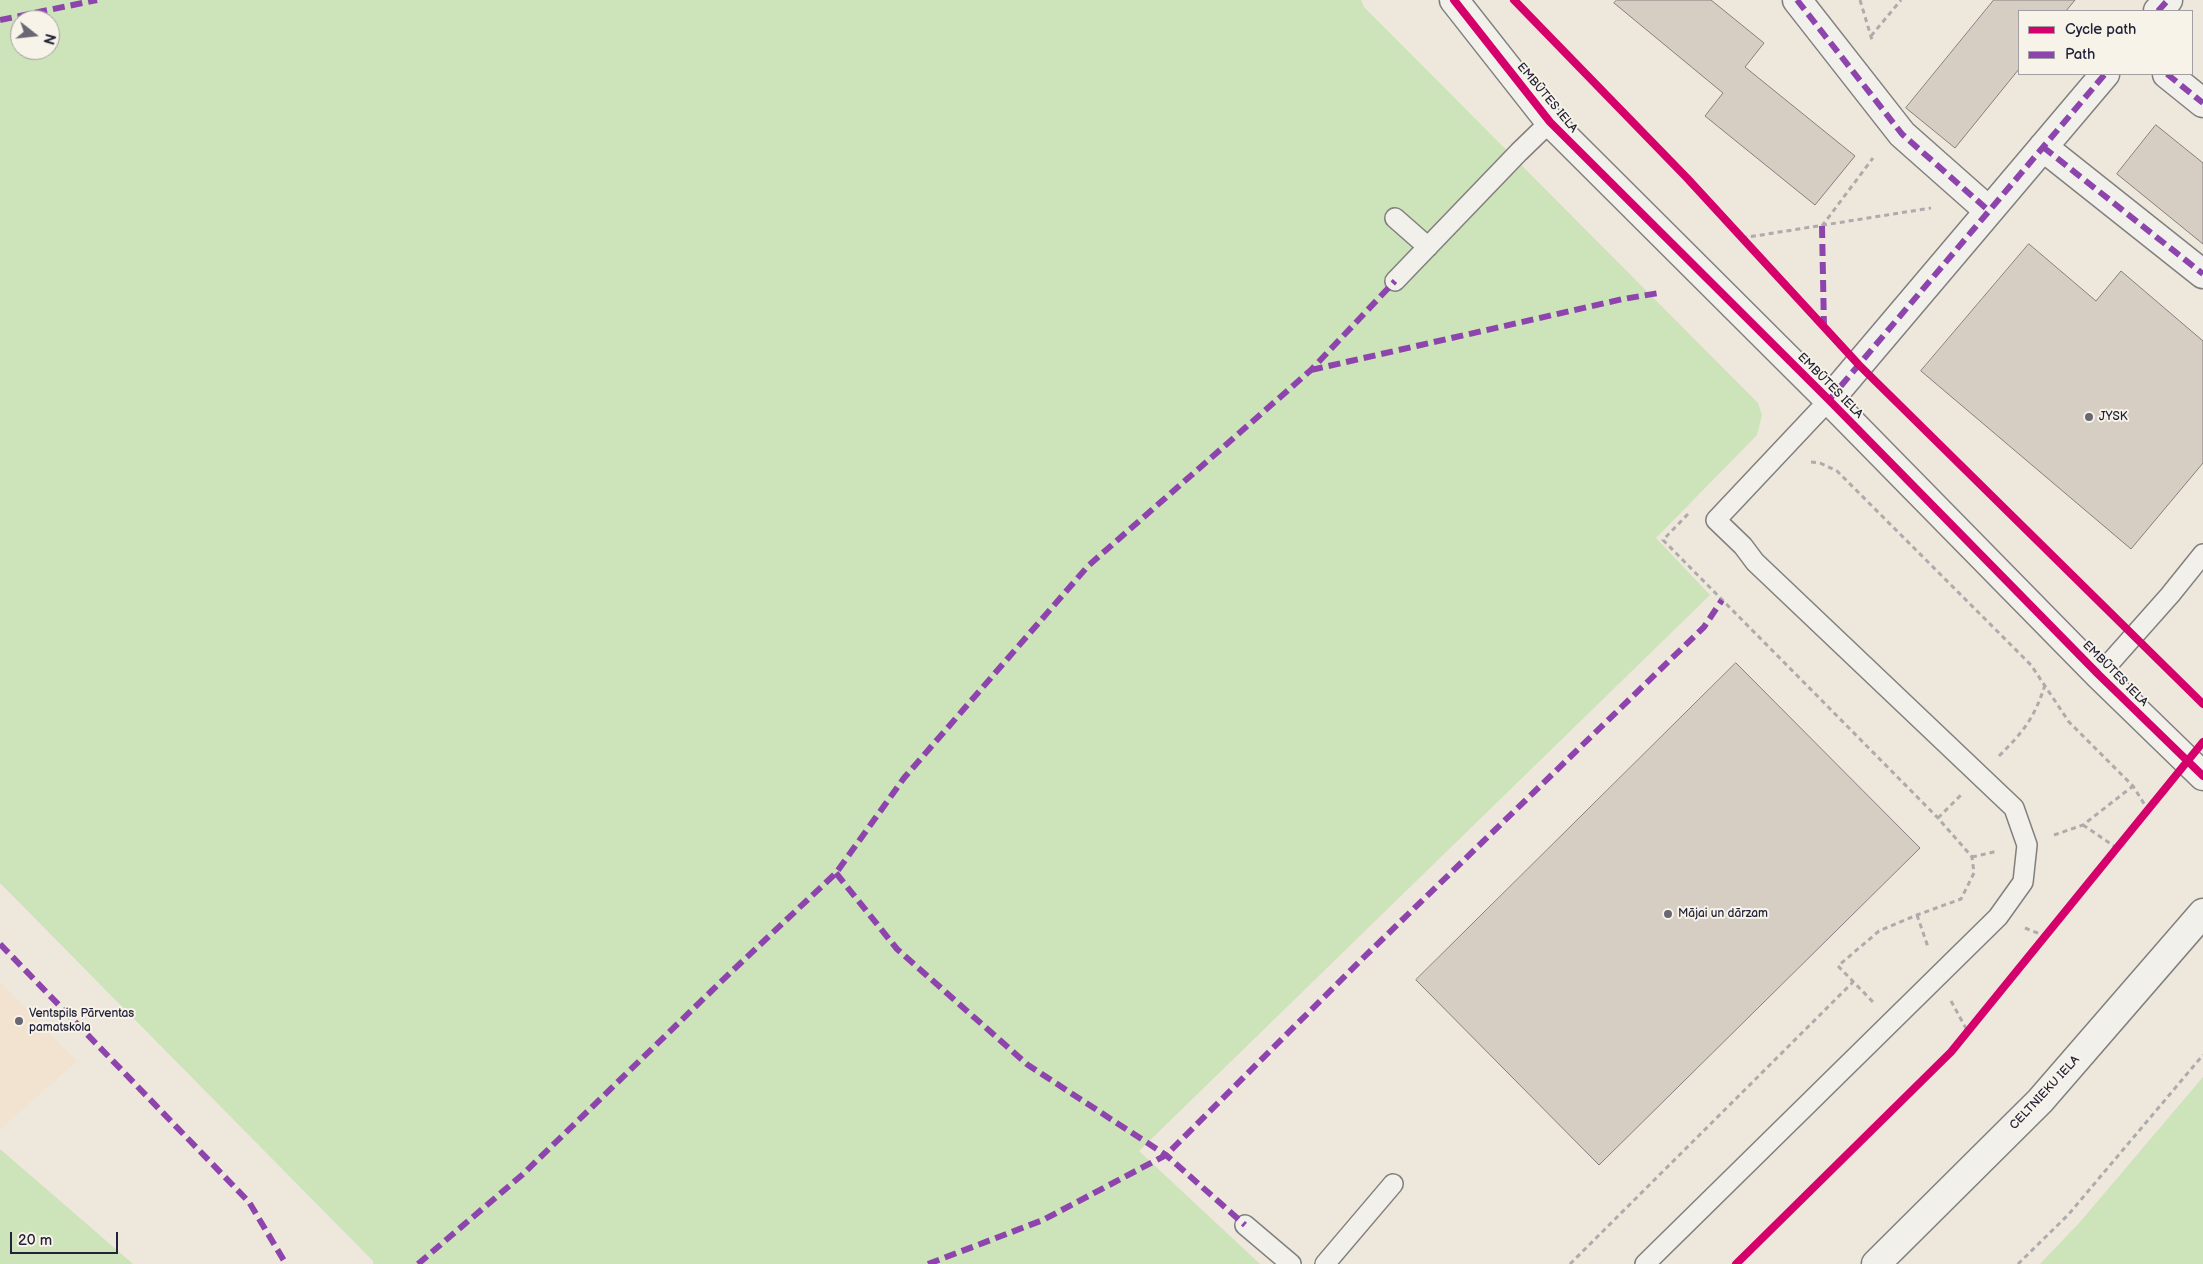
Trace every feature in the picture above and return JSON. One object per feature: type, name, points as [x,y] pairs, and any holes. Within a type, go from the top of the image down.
[{"type":"street","name":"EMBŪTES IELA","points":[[1454,0],[1550,122],[1829,400],[2099,675],[2203,776]]},
{"type":"street","points":[[1797,0],[1902,134],[1989,211]]},
{"type":"street","points":[[2159,10],[2168,0]]},
{"type":"street","points":[[1829,400],[2104,75]]},
{"type":"street","points":[[2168,75],[2203,103]]},
{"type":"street","points":[[2043,147],[2203,274]]},
{"type":"street","name":"CELTNIEKU IELA","points":[[1876,1264],[2040,1101],[2203,913]]},
{"type":"lane","points":[[1395,281],[1550,122]]},
{"type":"lane","points":[[1395,218],[1428,247]]},
{"type":"lane","points":[[1645,1264],[1998,917],[2022,882],[2027,846],[2014,808],[1755,562],[1743,546],[1716,520],[1829,400]]},
{"type":"lane","points":[[2099,675],[2170,595],[2203,554]]},
{"type":"lane","points":[[1325,1264],[1393,1184]]},
{"type":"lane","points":[[1245,1225],[1291,1264]]},
{"type":"path","points":[[1871,37],[1901,0]]},
{"type":"path","points":[[1822,226],[1873,158]]},
{"type":"path","points":[[1742,238],[1931,208]]},
{"type":"path","points":[[1734,230],[1748,245]]},
{"type":"path","points":[[1784,448],[1800,461],[1820,463],[1837,471],[2031,665],[2069,722],[2132,786],[2148,810]]},
{"type":"path","points":[[1690,512],[1663,540],[1938,818],[1972,857],[1974,872],[1961,899],[1917,914],[1879,931],[1838,966],[1892,1022]]},
{"type":"path","points":[[1972,857],[2027,846],[2083,825],[2132,786]]},
{"type":"path","points":[[2141,818],[2153,803]]},
{"type":"path","points":[[2083,825],[2117,848]]},
{"type":"path","points":[[2111,856],[2123,841]]},
{"type":"path","points":[[2039,944],[2051,929]]},
{"type":"path","points":[[1570,1264],[1853,982]]},
{"type":"path","points":[[1963,1038],[1974,1024]]},
{"type":"path","points":[[2018,1264],[2068,1215],[2203,1055]]},
{"type":"shaded area","name":"Ventspils Pārventas pamatskola","points":[[0,982],[77,1061],[0,1129]]},
{"type":"green space","points":[[0,0],[1361,0],[1364,7],[1758,403],[1762,415],[1757,435],[1656,538],[1710,595],[1139,1151],[1260,1264],[373,1264],[373,1261],[0,883]]},
{"type":"green space","points":[[2203,1077],[2203,1264],[2040,1264],[2080,1222]]},
{"type":"green space","points":[[0,1149],[133,1264],[0,1264]]},
{"type":"building","points":[[1617,0],[1711,0],[1764,43],[1745,67],[1855,156],[1815,205],[1705,116],[1723,93],[1614,3]]},
{"type":"building","points":[[1994,0],[2075,0],[2067,10],[2018,10],[2018,70],[1955,148],[1906,108]]},
{"type":"building","points":[[2156,125],[2203,163],[2203,244],[2117,174]]},
{"type":"building","name":"JYSK","points":[[2029,244],[2096,301],[2121,271],[2203,341],[2203,463],[2131,549],[1921,371]]},
{"type":"building","name":"Mājai un dārzam","points":[[1736,663],[1920,848],[1599,1165],[1416,980]]},
{"type":"marked path","points":[[0,20],[97,0]]},
{"type":"marked path","points":[[1797,0],[1902,134],[1989,211]]},
{"type":"marked path","points":[[2159,10],[2168,0]]},
{"type":"marked path","points":[[1829,400],[2104,75]]},
{"type":"marked path","points":[[2168,75],[2203,103]]},
{"type":"marked path","points":[[2043,147],[2203,274]]},
{"type":"marked path","points":[[1822,226],[1824,328]]},
{"type":"marked path","points":[[418,1264],[522,1175],[836,873],[904,778],[1088,566],[1311,370],[1395,281]]},
{"type":"marked path","points":[[1311,370],[1623,299],[1659,293]]},
{"type":"marked path","points":[[928,1264],[1043,1220],[1166,1155],[1361,960],[1704,627],[1722,600]]},
{"type":"marked path","points":[[836,873],[897,949],[1028,1065],[1166,1155],[1245,1225]]},
{"type":"marked path","points":[[0,944],[249,1202],[286,1264]]},
{"type":"cycle path","points":[[1454,0],[1550,122],[1829,400],[2099,675],[2203,776]]},
{"type":"cycle path","points":[[1514,0],[1687,178],[1859,365],[2203,704]]},
{"type":"cycle path","points":[[1736,1264],[1951,1052],[2203,742]]},
{"type":"place","name":"JYSK","points":[[2089,417]]},
{"type":"place","name":"Mājai un dārzam","points":[[1668,914]]},
{"type":"place","name":"Ventspils Pārventas pamatskola","points":[[19,1021]]}]
